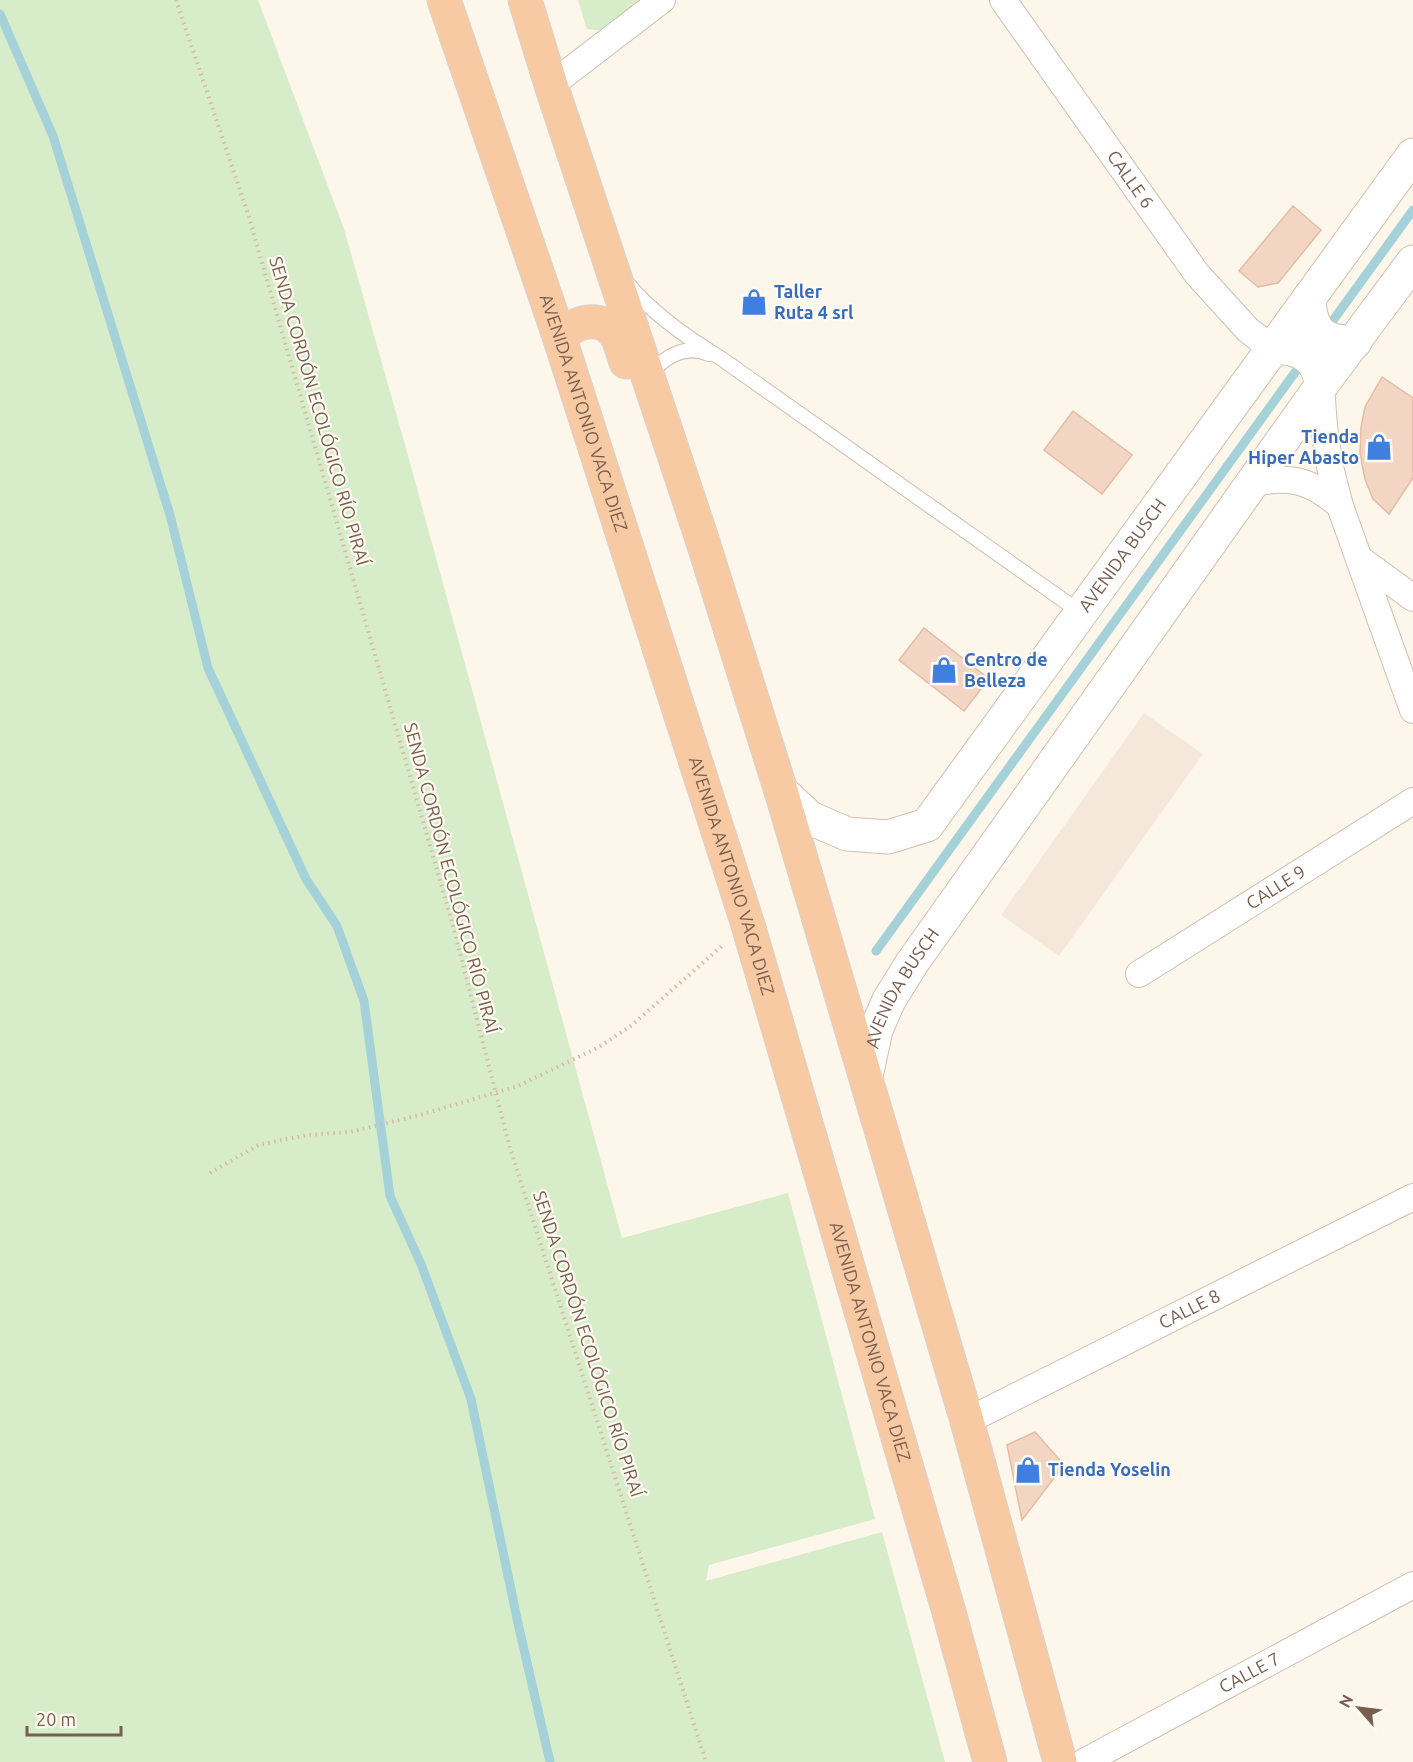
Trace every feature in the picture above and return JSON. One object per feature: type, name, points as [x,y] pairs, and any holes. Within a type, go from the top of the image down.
[{"type":"highway","name":"AVENIDA ANTONIO VACA DIEZ","points":[[444,0],[560,339],[748,925],[949,1612],[990,1762]]},
{"type":"highway","points":[[525,0],[647,379],[702,539],[781,791],[967,1421],[1060,1762]]},
{"type":"highway","points":[[560,339],[574,326],[593,321],[605,325],[618,338],[676,503],[702,539]]},
{"type":"highway","points":[[949,1612],[972,1637],[1007,1762]]},
{"type":"main road","name":"AVENIDA BUSCH","points":[[866,1076],[876,1030],[889,1000],[912,963],[1254,483],[1325,343],[1413,155]]},
{"type":"main road","name":"AVENIDA BUSCH","points":[[781,791],[810,818],[847,834],[888,837],[927,825],[1080,612],[1282,349],[1325,343],[1413,262]]},
{"type":"main road","points":[[1282,349],[1304,354],[1313,361],[1325,343]]},
{"type":"street","points":[[551,85],[662,0]]},
{"type":"street","name":"CALLE 6","points":[[1003,0],[1197,274],[1248,330],[1282,349]]},
{"type":"street","points":[[1325,343],[1324,427],[1330,467],[1340,506],[1413,710]]},
{"type":"street","points":[[1254,483],[1273,479],[1291,479],[1309,484],[1340,506]]},
{"type":"street","points":[[1360,559],[1413,598]]},
{"type":"street","name":"CALLE 9","points":[[1139,974],[1413,801]]},
{"type":"street","name":"CALLE 8","points":[[967,1421],[1413,1197]]},
{"type":"street","name":"CALLE 7","points":[[1084,1762],[1413,1585]]},
{"type":"lane","points":[[608,260],[633,290],[660,316],[690,339],[722,359],[1080,612]]},
{"type":"lane","points":[[647,379],[661,361],[680,351],[702,351],[722,359]]},
{"type":"path","name":"SENDA CORDÓN ECOLÓGICO RÍO PIRAÍ","points":[[176,0],[248,214],[452,922],[510,1148],[706,1762]]},
{"type":"path","points":[[210,1173],[258,1144],[307,1135],[350,1132],[420,1115],[518,1086],[599,1047],[632,1025],[681,980],[748,925]]},
{"type":"shaded area","points":[[1144,713],[1203,754],[1059,956],[1001,915]]},
{"type":"green space","points":[[0,0],[258,0],[344,229],[622,1238],[788,1193],[875,1519],[709,1565],[706,1581],[882,1532],[945,1762],[0,1762]]},
{"type":"green space","points":[[578,0],[645,0],[606,31],[587,29]]},
{"type":"building","points":[[1293,206],[1321,230],[1278,283],[1258,287],[1239,271]]},
{"type":"building","points":[[1382,377],[1413,398],[1413,478],[1389,514],[1373,499],[1365,479],[1360,454],[1361,427],[1365,407]]},
{"type":"building","points":[[1073,411],[1132,455],[1102,494],[1044,450]]},
{"type":"building","name":"Centro de Belleza","points":[[924,628],[989,679],[964,711],[899,660]]},
{"type":"building","points":[[1035,1432],[1064,1465],[1022,1520],[1007,1445]]},
{"type":"waterway","points":[[0,14],[53,136],[170,515],[208,668],[306,879],[337,926],[364,1001],[390,1196],[421,1264],[471,1399],[550,1762]]},
{"type":"waterway","points":[[1326,330],[1413,210]]},
{"type":"waterway","points":[[876,951],[1304,360]]},
{"type":"place","name":"Taller Ruta 4 srl","points":[[754,302]]},
{"type":"place","name":"Tienda Hiper Abasto","points":[[1379,447]]},
{"type":"place","name":"Centro de Belleza","points":[[944,670]]},
{"type":"place","name":"Tienda Yoselin","points":[[1028,1470]]}]
